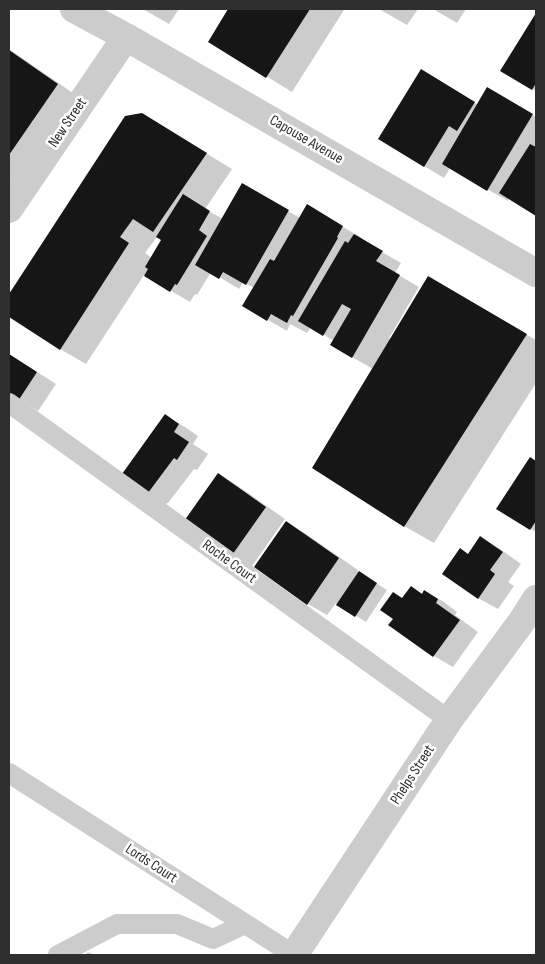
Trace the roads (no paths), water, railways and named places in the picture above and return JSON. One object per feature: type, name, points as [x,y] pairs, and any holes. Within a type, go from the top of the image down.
[{"type":"street","name":"Capouse Avenue","points":[[89,12],[126,37],[536,273]]},
{"type":"street","name":"New Street","points":[[9,209],[126,37]]},
{"type":"street","name":"Phelps Street","points":[[294,955],[449,720],[531,616]]},
{"type":"lane","name":"Roche Court","points":[[9,403],[449,720]]},
{"type":"lane","name":"Lords Court","points":[[9,773],[294,955]]},
{"type":"lane","points":[[58,955],[117,924],[177,924],[213,939],[245,924]]}]
